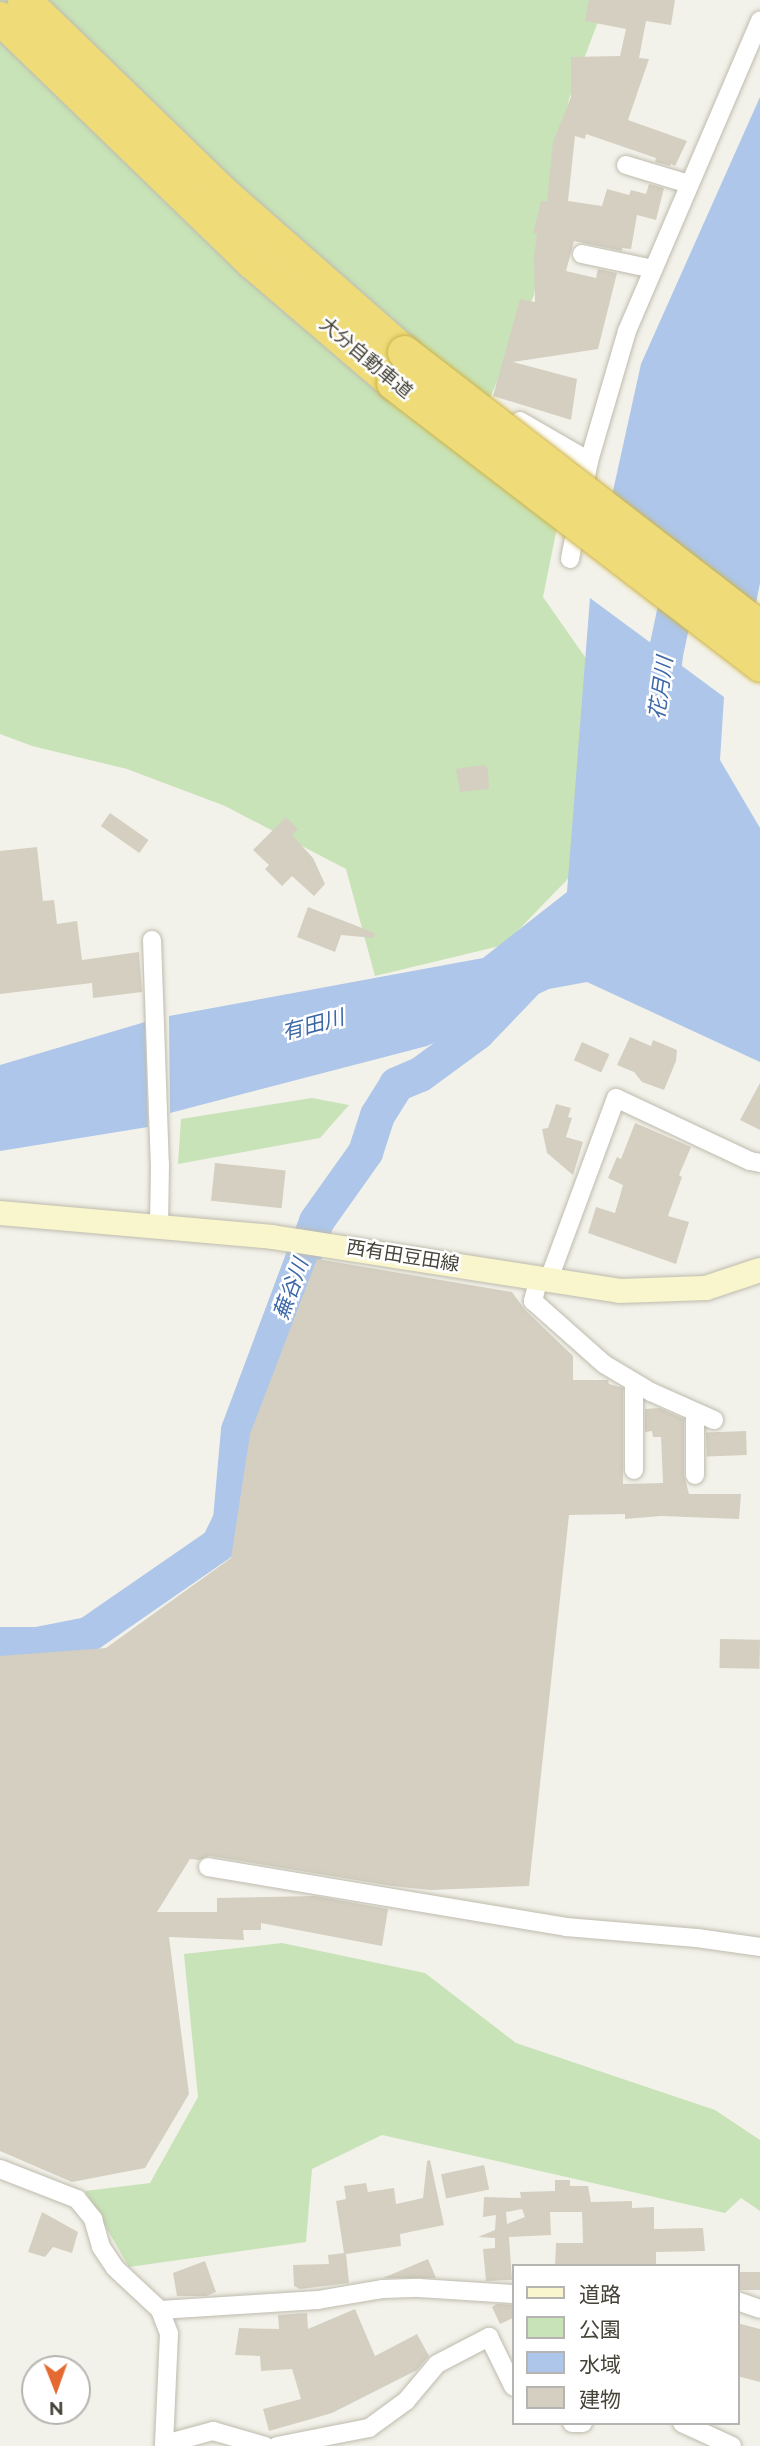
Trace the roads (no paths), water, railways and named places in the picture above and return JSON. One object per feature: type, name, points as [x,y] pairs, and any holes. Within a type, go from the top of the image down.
[{"type":"highway","name":"大分自動車道","points":[[24,0],[222,192],[404,352],[515,441],[760,627]]},
{"type":"highway","name":"大分自動車道","points":[[0,18],[242,253],[393,383],[760,665]]},
{"type":"main road","name":"西有田豆田線","points":[[0,1213],[272,1237],[620,1291],[669,1292],[706,1288],[760,1270]]},
{"type":"street","points":[[570,559],[589,461],[627,331],[760,20]]},
{"type":"street","points":[[626,165],[689,184]]},
{"type":"street","points":[[582,254],[653,269]]},
{"type":"street","points":[[520,421],[589,461]]},
{"type":"street","points":[[152,940],[160,1164],[159,1228]]},
{"type":"street","points":[[714,1420],[634,1382],[604,1364],[533,1301],[616,1098],[750,1161],[760,1163]]},
{"type":"street","points":[[634,1382],[634,1470]]},
{"type":"street","points":[[695,1412],[695,1475]]},
{"type":"street","points":[[208,1867],[566,1927],[696,1938],[760,1947]]},
{"type":"street","points":[[0,2169],[77,2199],[93,2219],[101,2247],[115,2268],[160,2310],[169,2334],[165,2445],[213,2431],[265,2446]]},
{"type":"street","points":[[160,2310],[318,2300],[383,2289],[419,2288],[512,2294]]},
{"type":"street","points":[[739,2302],[760,2309]]},
{"type":"street","points":[[277,2446],[369,2428],[406,2401],[437,2364],[489,2337],[512,2384]]},
{"type":"street","points":[[686,2425],[732,2446]]},
{"type":"water","points":[[760,97],[760,583],[753,618],[609,509],[641,364]]},
{"type":"water","name":"有田川","points":[[590,598],[724,697],[720,760],[760,828],[760,1062],[587,982],[549,989],[427,1046],[170,1113],[169,1016],[483,958],[567,892]]},
{"type":"water","points":[[145,1022],[148,1127],[0,1151],[0,1065]]},
{"type":"waterway","name":"花月川","points":[[660,700],[665,654],[682,573]]},
{"type":"waterway","name":"蕪谷川","points":[[0,1644],[37,1644],[88,1634],[218,1544],[230,1519],[238,1430],[316,1221],[365,1152],[377,1115],[396,1084],[420,1074],[477,1032],[525,982]]}]
